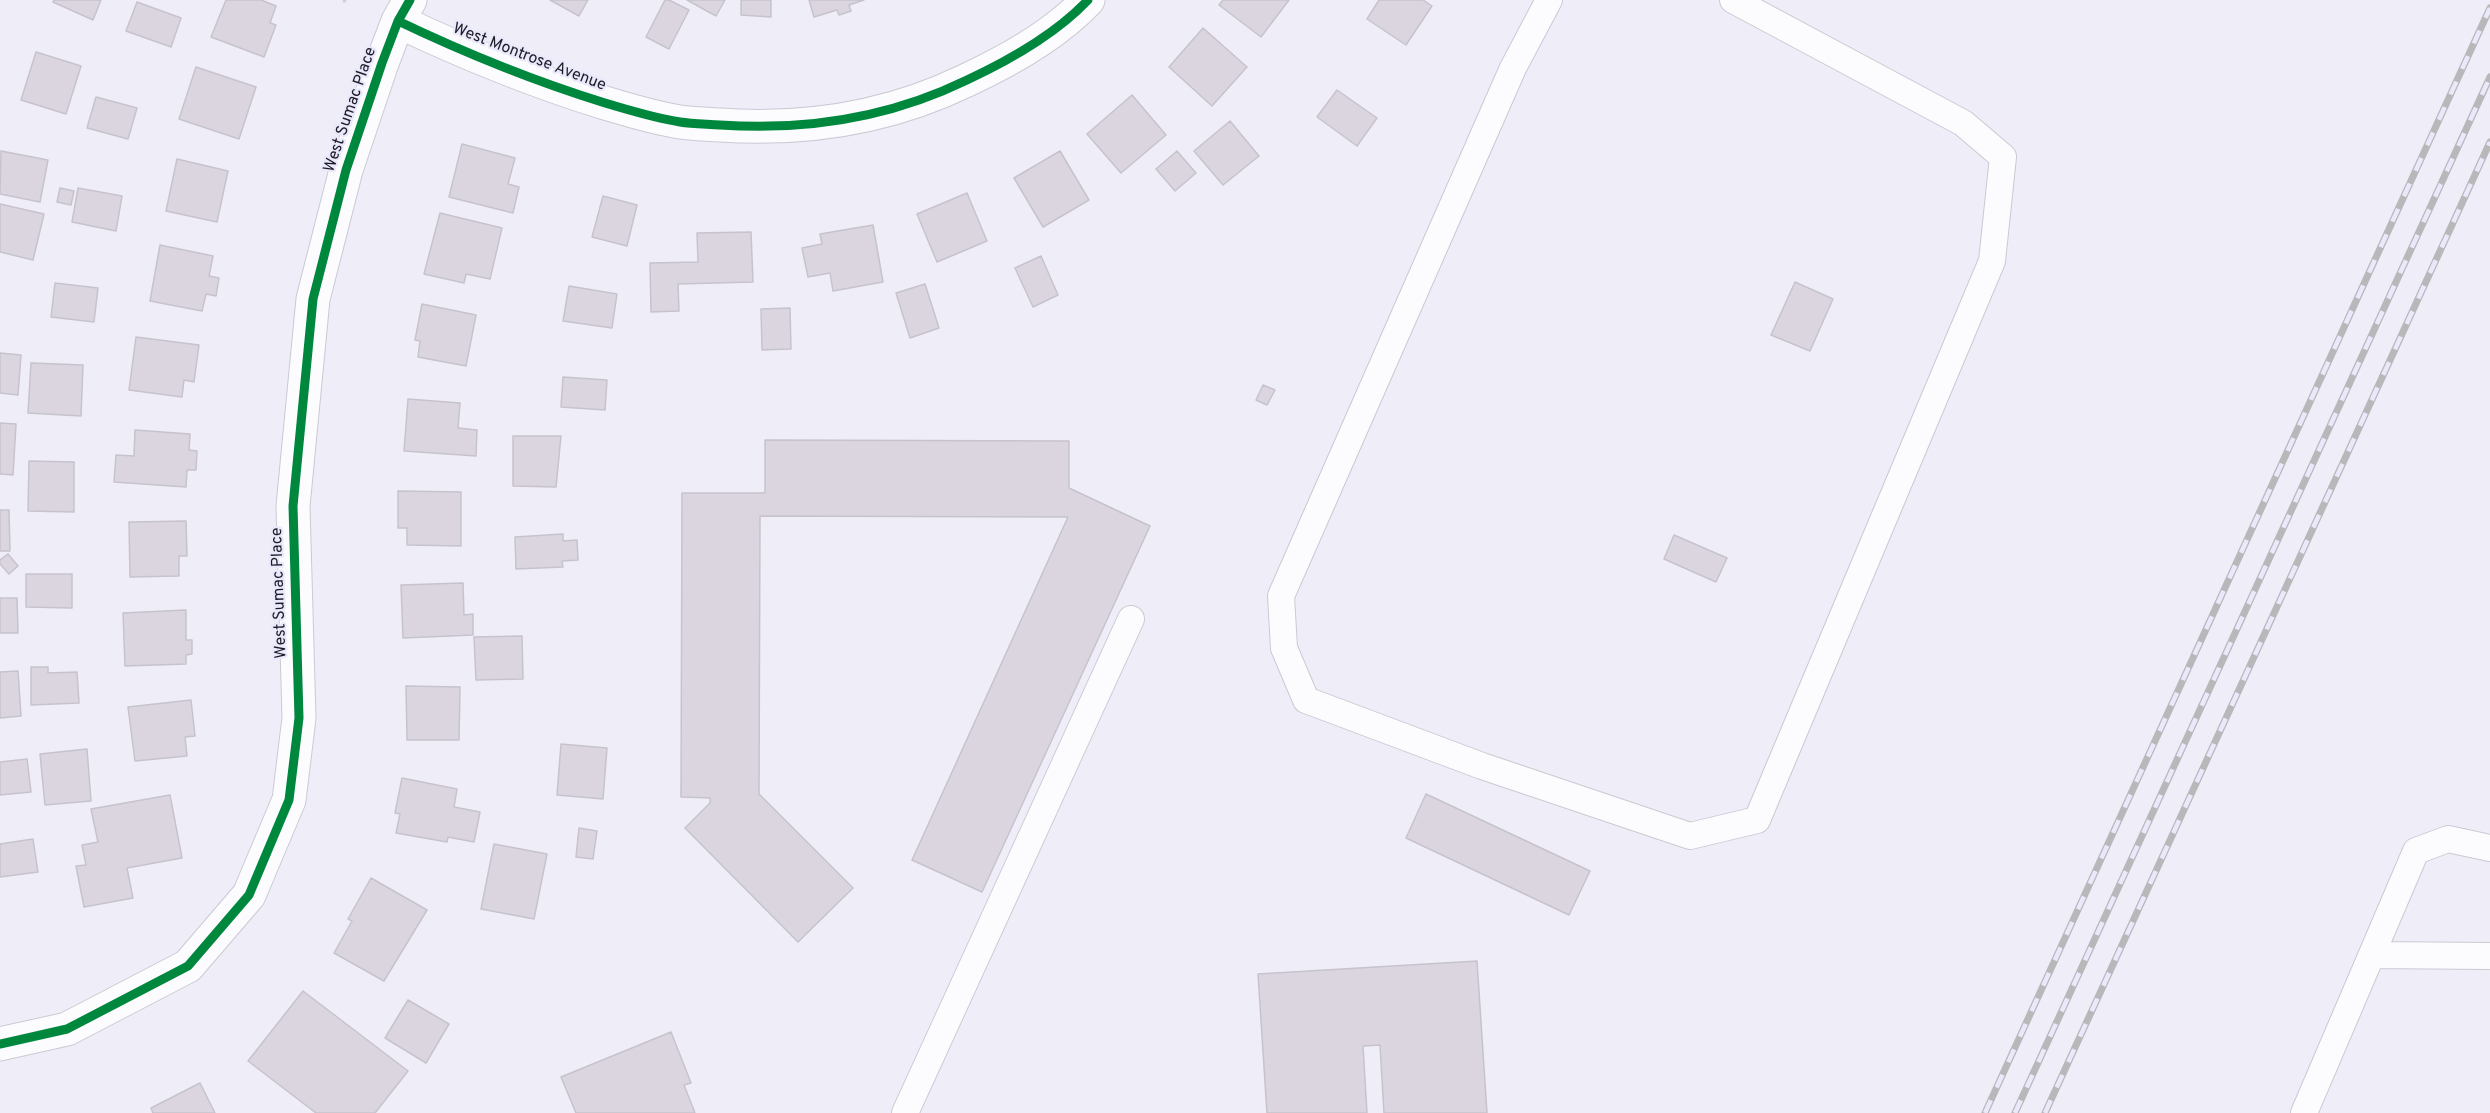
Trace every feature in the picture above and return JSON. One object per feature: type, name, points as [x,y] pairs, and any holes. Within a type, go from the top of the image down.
[{"type":"street","name":"West Montrose Avenue","points":[[404,10],[439,40],[559,89],[680,122],[785,127],[838,121],[891,110],[941,93],[1030,46],[1077,12],[1088,0]]},
{"type":"street","name":"West Sumac Place","points":[[0,1044],[67,1029],[188,966],[249,894],[288,800],[299,718],[293,506],[313,299],[346,170],[404,10]]},
{"type":"lane","points":[[1549,0],[1513,68],[1281,596],[1284,648],[1306,700],[1482,766],[1690,836],[1757,820],[1828,656],[1992,261],[2003,157],[1963,123],[1733,0]]},
{"type":"lane","points":[[905,1113],[1131,619]]},
{"type":"lane","points":[[2304,1113],[2416,851],[2448,839],[2490,848]]},
{"type":"lane","points":[[2372,955],[2490,956]]},
{"type":"path","points":[[343,0],[349,2]]},
{"type":"building","points":[[54,0],[101,0],[93,20],[53,2]]},
{"type":"building","points":[[226,0],[261,0],[276,6],[270,23],[276,25],[264,57],[211,37]]},
{"type":"building","points":[[550,0],[588,0],[579,16]]},
{"type":"building","points":[[665,0],[689,10],[669,49],[646,37]]},
{"type":"building","points":[[687,0],[725,0],[716,16]]},
{"type":"building","points":[[741,0],[771,0],[771,17],[741,15]]},
{"type":"building","points":[[809,0],[864,0],[849,5],[851,11],[839,15],[837,10],[814,17]]},
{"type":"building","points":[[1223,0],[1289,0],[1261,37],[1219,5]]},
{"type":"building","points":[[1379,0],[1423,0],[1432,6],[1406,45],[1367,19]]},
{"type":"building","points":[[137,2],[181,18],[171,47],[126,31]]},
{"type":"building","points":[[1203,28],[1247,67],[1212,106],[1169,67]]},
{"type":"building","points":[[36,52],[81,66],[66,114],[21,100]]},
{"type":"building","points":[[196,67],[256,87],[239,139],[179,119]]},
{"type":"building","points":[[1337,90],[1377,118],[1357,146],[1317,117]]},
{"type":"building","points":[[1132,95],[1166,135],[1121,173],[1087,134]]},
{"type":"building","points":[[96,97],[137,108],[128,139],[87,128]]},
{"type":"building","points":[[1230,121],[1259,156],[1223,185],[1194,151]]},
{"type":"building","points":[[462,144],[515,158],[508,184],[519,187],[513,213],[449,197]]},
{"type":"building","points":[[1,151],[48,160],[40,202],[0,194]]},
{"type":"building","points":[[1060,151],[1089,200],[1043,227],[1014,178]]},
{"type":"building","points":[[1177,151],[1196,173],[1175,191],[1156,169]]},
{"type":"building","points":[[177,159],[228,171],[217,222],[166,211]]},
{"type":"building","points":[[60,188],[74,191],[71,205],[57,202]]},
{"type":"building","points":[[78,188],[122,196],[116,231],[72,222]]},
{"type":"building","points":[[967,193],[987,241],[937,262],[917,214]]},
{"type":"building","points":[[603,196],[637,205],[627,246],[592,237]]},
{"type":"building","points":[[0,204],[44,214],[33,260],[0,252]]},
{"type":"building","points":[[440,213],[502,228],[490,279],[466,274],[464,283],[424,274]]},
{"type":"building","points":[[873,225],[883,282],[833,291],[830,273],[808,277],[802,248],[822,244],[820,234]]},
{"type":"building","points":[[751,232],[753,282],[678,284],[679,311],[651,312],[650,263],[698,262],[697,233]]},
{"type":"building","points":[[160,245],[213,256],[209,276],[219,278],[216,296],[206,294],[202,311],[150,301]]},
{"type":"building","points":[[1041,256],[1058,295],[1033,307],[1015,268]]},
{"type":"building","points":[[1795,282],[1833,299],[1810,351],[1771,335]]},
{"type":"building","points":[[55,283],[98,288],[94,322],[51,317]]},
{"type":"building","points":[[925,284],[939,328],[910,338],[896,293]]},
{"type":"building","points":[[569,286],[617,294],[612,328],[563,321]]},
{"type":"building","points":[[422,304],[476,315],[466,366],[418,357],[420,341],[415,340]]},
{"type":"building","points":[[790,308],[791,349],[762,350],[761,309]]},
{"type":"building","points":[[136,337],[199,345],[194,382],[184,380],[182,397],[129,390]]},
{"type":"building","points":[[0,353],[21,355],[18,395],[0,393]]},
{"type":"building","points":[[31,363],[83,365],[81,416],[28,413]]},
{"type":"building","points":[[563,377],[607,380],[605,410],[561,407]]},
{"type":"building","points":[[1263,385],[1275,390],[1267,405],[1256,400]]},
{"type":"building","points":[[408,399],[460,403],[458,428],[477,430],[476,456],[404,451]]},
{"type":"building","points":[[0,423],[16,424],[13,475],[0,474]]},
{"type":"building","points":[[135,430],[190,434],[189,450],[197,451],[196,470],[187,470],[186,487],[114,482],[116,455],[134,456]]},
{"type":"building","points":[[513,436],[561,436],[556,487],[513,486]]},
{"type":"building","points":[[765,440],[1069,441],[1069,488],[1150,526],[982,892],[912,860],[1068,517],[760,516],[759,794],[853,888],[798,942],[685,828],[710,803],[710,798],[681,797],[682,493],[765,493]]},
{"type":"building","points":[[29,461],[74,462],[74,512],[28,511]]},
{"type":"building","points":[[398,491],[461,492],[461,546],[407,545],[407,528],[398,528]]},
{"type":"building","points":[[0,510],[9,510],[10,551],[0,551]]},
{"type":"building","points":[[186,521],[187,556],[179,556],[179,576],[130,577],[129,522]]},
{"type":"building","points":[[563,534],[563,541],[577,540],[578,560],[562,561],[563,567],[516,569],[515,537]]},
{"type":"building","points":[[1674,535],[1727,558],[1716,582],[1664,559]]},
{"type":"building","points":[[8,554],[18,566],[9,574],[0,564],[0,560]]},
{"type":"building","points":[[26,574],[72,574],[72,608],[26,607]]},
{"type":"building","points":[[463,583],[464,615],[473,614],[473,635],[403,638],[401,585]]},
{"type":"building","points":[[0,598],[17,598],[18,633],[0,633]]},
{"type":"building","points":[[186,610],[186,640],[192,640],[192,654],[186,655],[186,664],[125,666],[123,613]]},
{"type":"building","points":[[522,636],[523,679],[476,680],[474,637]]},
{"type":"building","points":[[31,667],[48,667],[48,673],[77,672],[79,703],[31,705]]},
{"type":"building","points":[[18,671],[21,716],[0,718],[0,672]]},
{"type":"building","points":[[406,686],[460,687],[459,740],[407,740]]},
{"type":"building","points":[[191,700],[195,736],[185,737],[187,756],[135,761],[128,707]]},
{"type":"building","points":[[561,744],[607,748],[603,799],[557,795]]},
{"type":"building","points":[[87,749],[91,801],[45,805],[40,754]]},
{"type":"building","points":[[27,759],[31,792],[0,795],[0,762]]},
{"type":"building","points":[[402,778],[457,789],[454,807],[480,812],[474,842],[448,837],[447,842],[396,833],[400,814],[395,813]]},
{"type":"building","points":[[1426,794],[1590,871],[1569,915],[1406,838]]},
{"type":"building","points":[[170,795],[182,858],[127,868],[133,898],[84,907],[76,866],[86,865],[82,845],[98,842],[91,809]]},
{"type":"building","points":[[579,828],[597,831],[593,859],[576,857]]},
{"type":"building","points":[[33,839],[38,872],[0,877],[0,844]]},
{"type":"building","points":[[494,844],[547,854],[534,919],[481,909]]},
{"type":"building","points":[[371,878],[427,910],[384,981],[334,953],[352,921],[348,919]]},
{"type":"building","points":[[1477,961],[1487,1113],[1384,1113],[1380,1045],[1363,1046],[1367,1113],[1267,1113],[1258,974]]},
{"type":"building","points":[[303,991],[408,1071],[375,1113],[316,1113],[248,1061]]},
{"type":"building","points":[[408,1000],[449,1024],[426,1063],[385,1038]]},
{"type":"building","points":[[671,1032],[691,1083],[684,1085],[695,1113],[576,1113],[561,1077]]},
{"type":"building","points":[[200,1083],[215,1113],[153,1113],[151,1108]]},
{"type":"railway","points":[[1985,1113],[2490,8]]},
{"type":"railway","points":[[2015,1113],[2490,77]]},
{"type":"railway","points":[[2045,1113],[2490,142]]},
{"type":"cycle path","points":[[0,1044],[67,1029],[188,966],[249,895],[289,800],[299,718],[293,506],[313,299],[346,170],[382,63],[398,21],[410,0]]},
{"type":"cycle path","points":[[398,21],[526,76],[642,114],[690,123],[784,126],[878,113],[938,93],[1031,46],[1075,13],[1088,0]]}]
